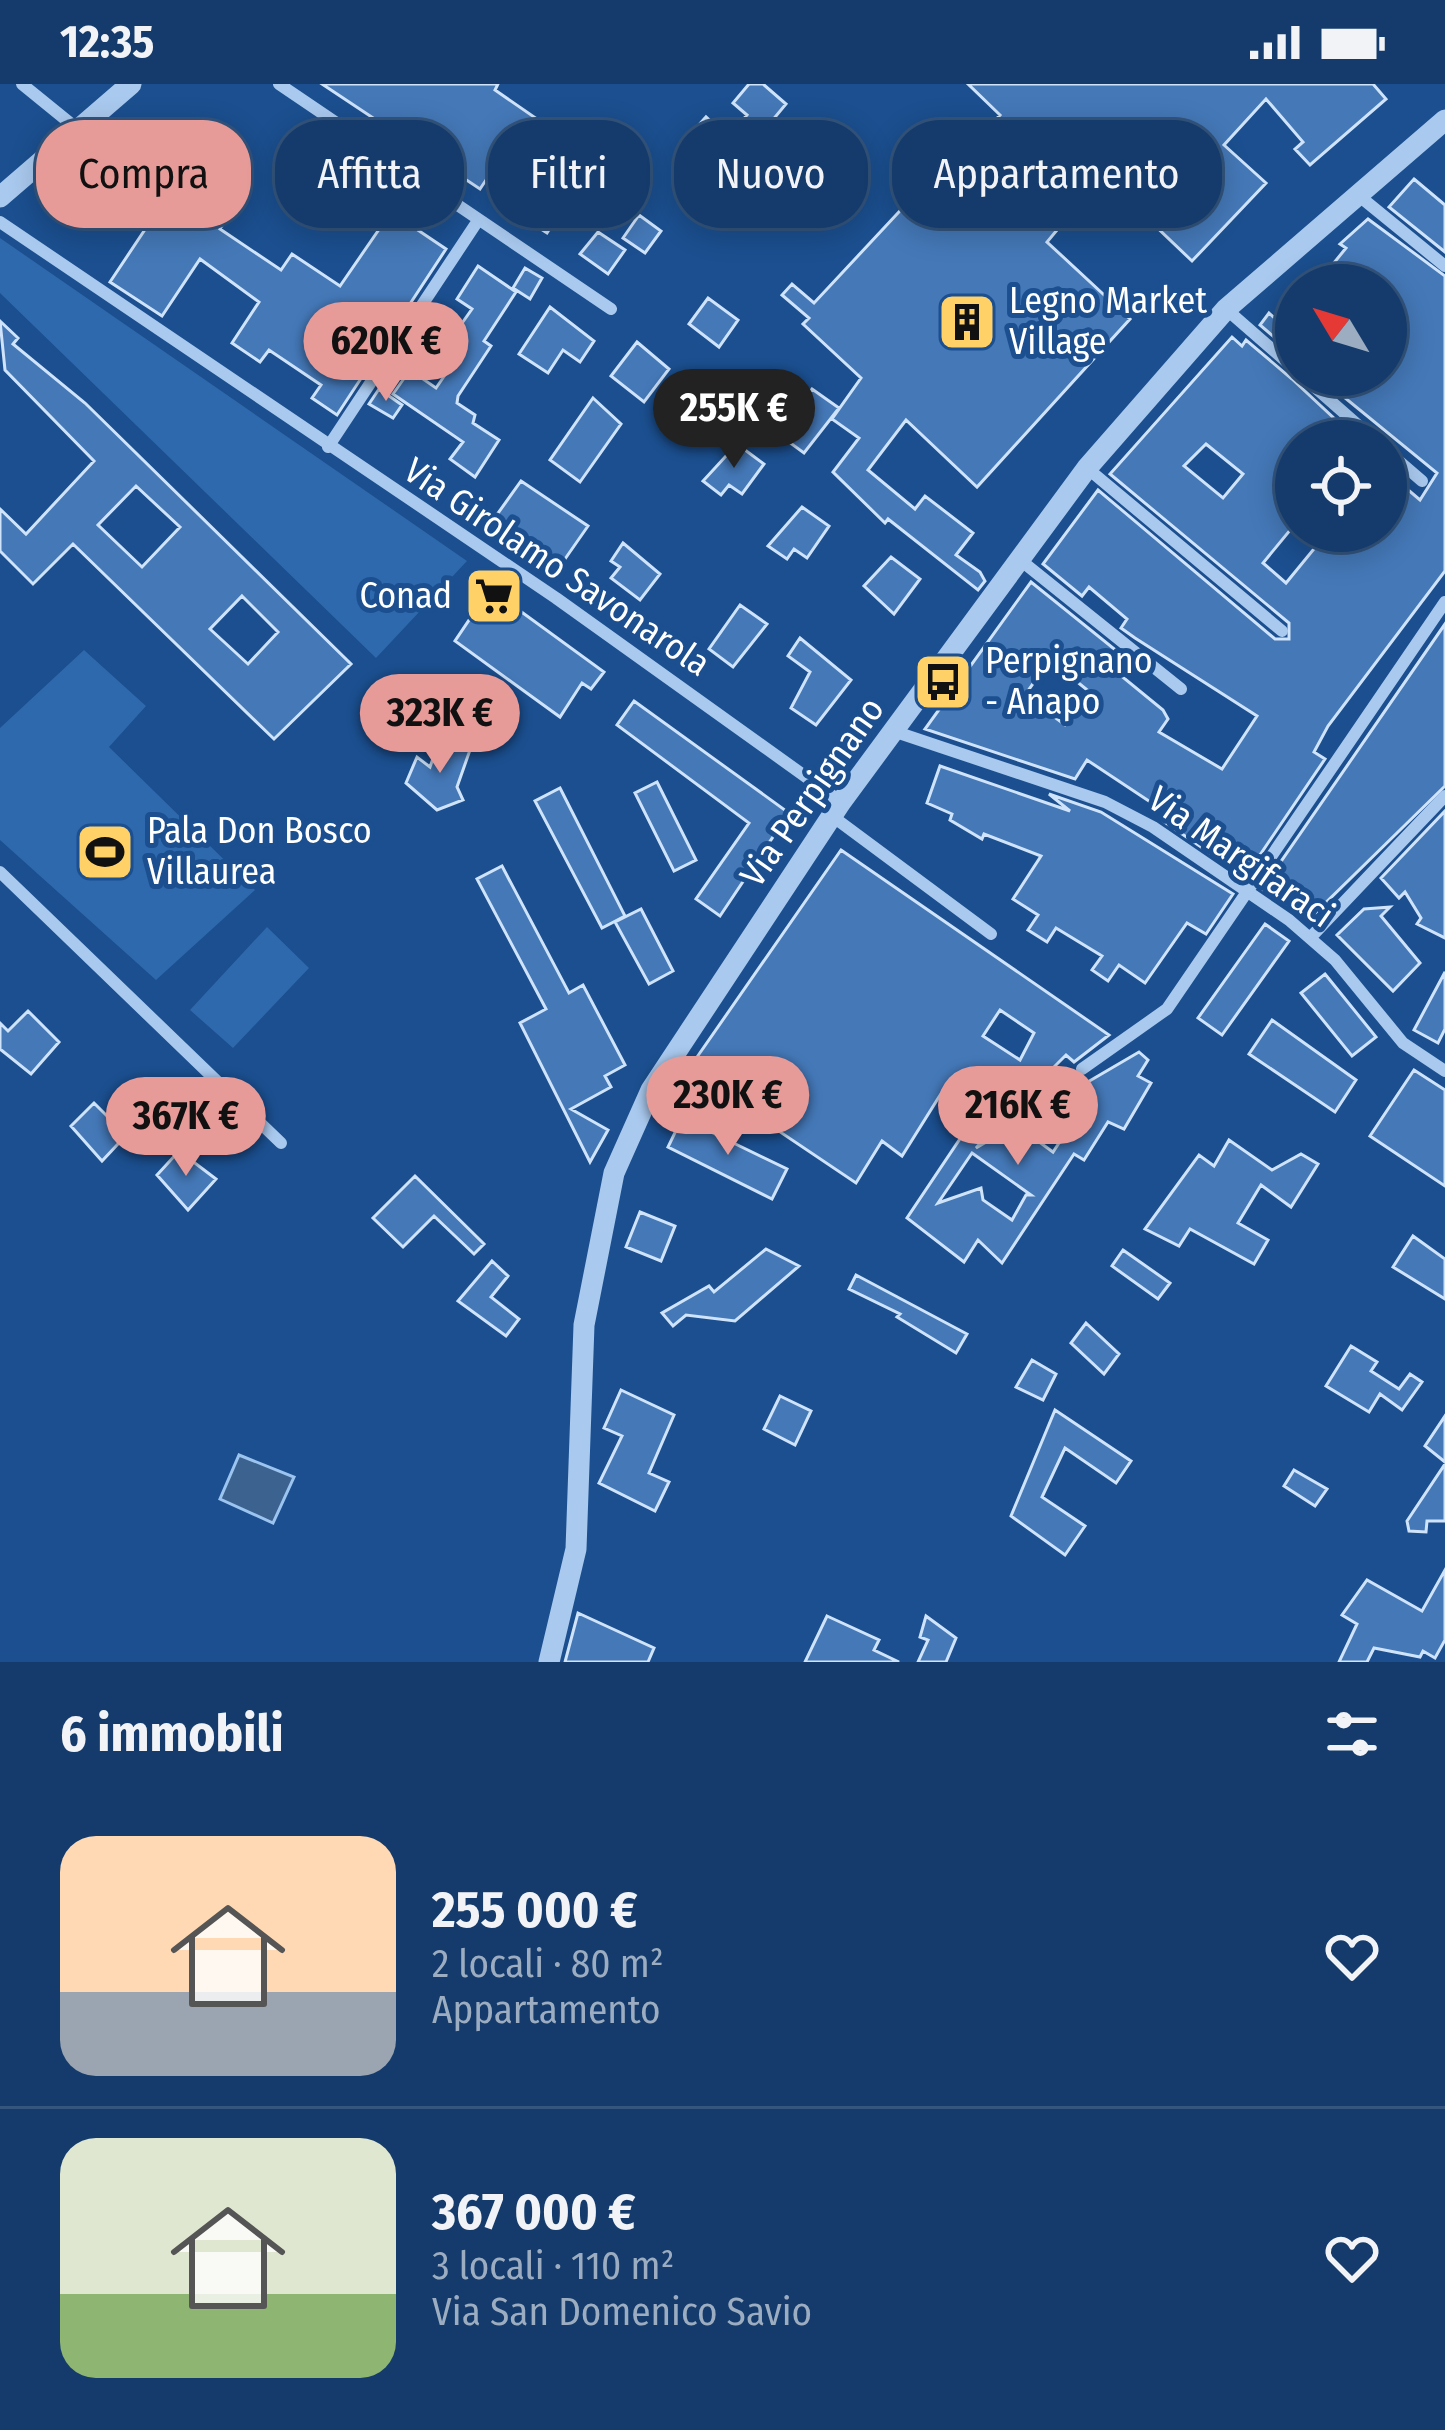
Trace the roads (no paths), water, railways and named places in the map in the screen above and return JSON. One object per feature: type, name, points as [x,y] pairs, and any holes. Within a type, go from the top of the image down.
[{"type":"street","points":[[22,84],[66,120]]},
{"type":"street","points":[[93,120],[131,84]]},
{"type":"street","points":[[279,84],[477,223],[611,309]]},
{"type":"street","name":"Via Perpignano","points":[[549,1662],[576,1549],[584,1325],[614,1173],[650,1090],[837,809],[1087,468],[1226,309],[1445,120]]},
{"type":"street","points":[[0,197],[36,168]]},
{"type":"street","points":[[1358,195],[1445,266]]},
{"type":"street","name":"Via Girolamo Savonarola","points":[[0,222],[556,598],[837,809],[991,934]]},
{"type":"street","points":[[328,447],[477,223]]},
{"type":"street","points":[[1226,309],[1275,352]]},
{"type":"street","points":[[1325,396],[1352,420]]},
{"type":"street","points":[[1087,468],[1282,631]]},
{"type":"street","points":[[1407,468],[1422,481]]},
{"type":"street","points":[[1018,558],[1180,689]]},
{"type":"street","points":[[1082,1070],[1166,1010],[1445,602]]},
{"type":"street","name":"Via Margifaraci","points":[[893,731],[1105,802],[1153,827],[1310,938],[1335,960],[1402,1043],[1445,1071]]},
{"type":"street","points":[[1310,938],[1445,796]]},
{"type":"street","points":[[0,872],[281,1143]]},
{"type":"place","name":"Legno Market Village","points":[[967,322]]},
{"type":"place","name":"Conad","points":[[494,596]]},
{"type":"place","name":"Perpignano - Anapo","points":[[943,682]]},
{"type":"place","name":"Pala Don Bosco Villaurea","points":[[105,852]]}]
